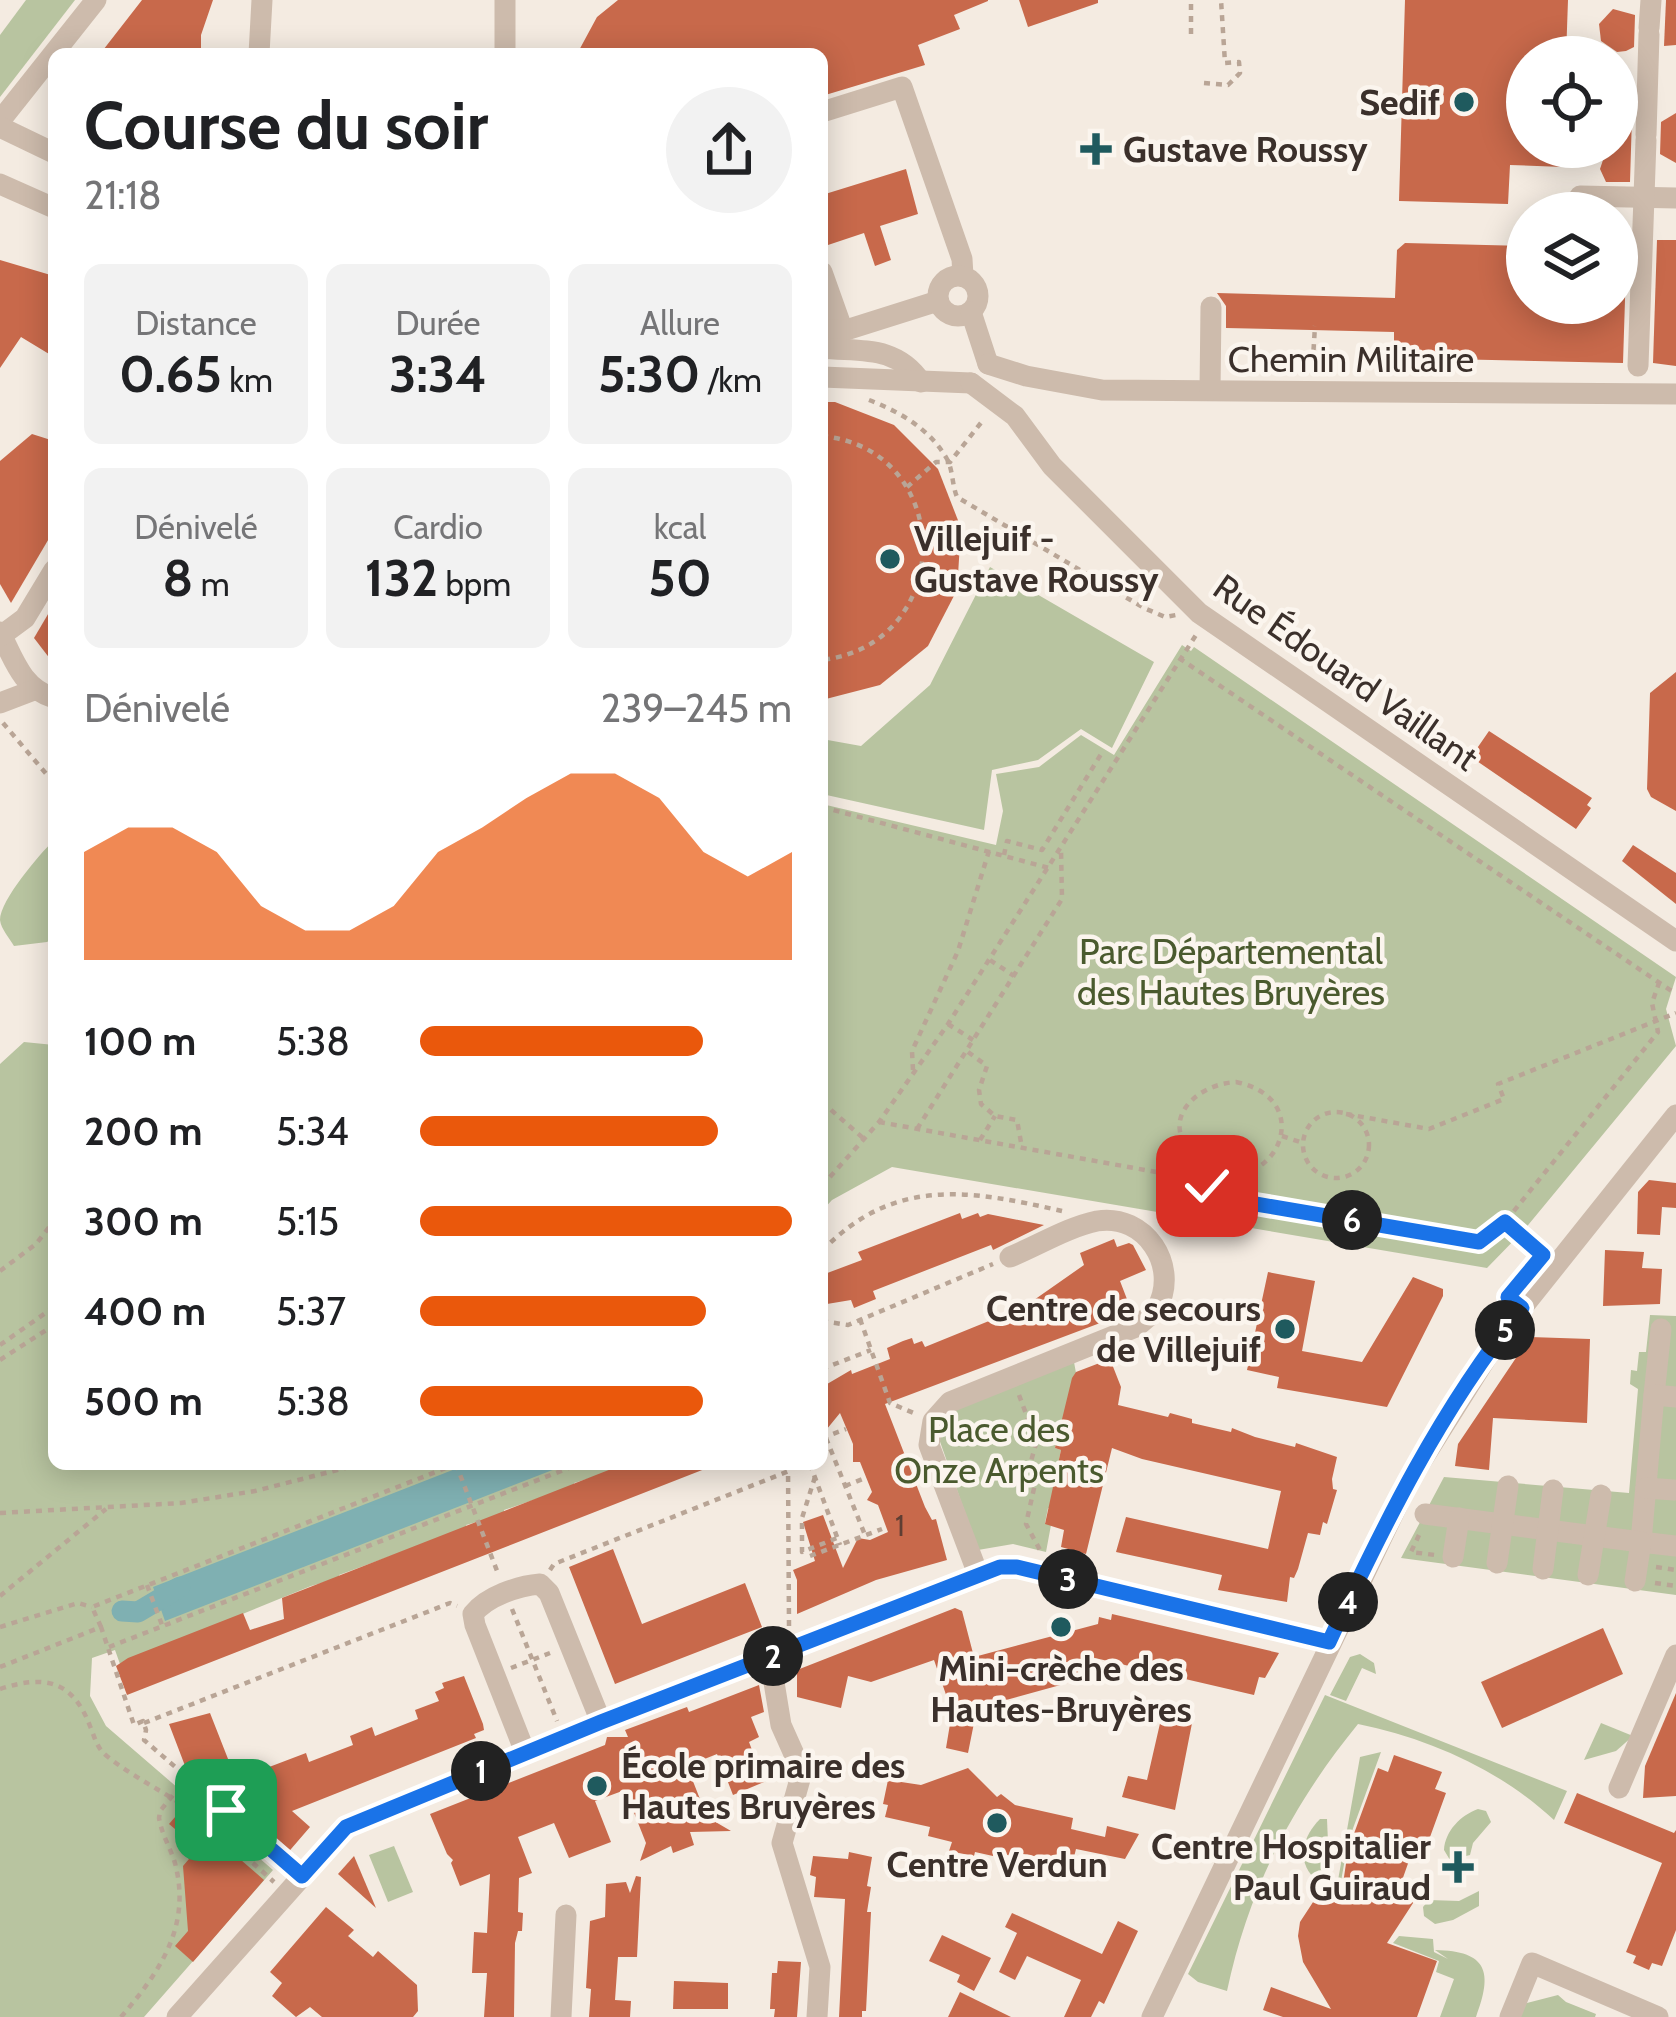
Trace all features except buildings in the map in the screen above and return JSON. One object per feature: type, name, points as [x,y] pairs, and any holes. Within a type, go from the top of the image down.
[{"type":"street","points":[[59,48],[96,0]]},
{"type":"street","points":[[260,48],[262,0]]},
{"type":"street","points":[[505,0],[506,48]]},
{"type":"street","points":[[1638,366],[1651,0]]},
{"type":"street","points":[[48,62],[0,124],[48,150]]},
{"type":"street","points":[[828,110],[902,87],[962,259],[963,276]]},
{"type":"street","points":[[0,184],[48,205]]},
{"type":"street","points":[[1638,197],[1676,198]]},
{"type":"street","points":[[828,377],[971,383],[988,364],[971,312],[979,295],[975,284],[963,276],[944,281],[938,301]]},
{"type":"street","points":[[833,330],[938,301]]},
{"type":"street","points":[[938,301],[951,315],[971,312]]},
{"type":"street","points":[[1210,390],[1211,307]]},
{"type":"street","points":[[828,349],[893,355],[909,364],[921,382]]},
{"type":"street","name":"Chemin Militaire","points":[[988,364],[1102,390],[1676,394]]},
{"type":"street","name":"Rue Édouard Vaillant","points":[[971,383],[1005,410],[1052,466],[1199,613],[1676,941]]},
{"type":"street","points":[[44,694],[21,676],[1,633],[25,618],[48,580]]},
{"type":"street","points":[[0,703],[44,694]]},
{"type":"street","points":[[1151,2017],[1409,1481],[1511,1322],[1676,1115]]},
{"type":"street","points":[[978,1574],[929,1445],[933,1421],[950,1402],[1136,1327],[1156,1310],[1165,1282],[1164,1264],[1148,1238],[1115,1221],[1095,1222],[1010,1257]]},
{"type":"street","points":[[1635,1581],[1646,1488],[1665,1396],[1660,1329]]},
{"type":"street","points":[[1497,1563],[1508,1486]]},
{"type":"street","points":[[1646,1488],[1674,1490]]},
{"type":"street","points":[[1543,1569],[1553,1490]]},
{"type":"street","points":[[1588,1575],[1600,1495]]},
{"type":"street","points":[[1425,1514],[1676,1546]]},
{"type":"street","points":[[1453,1557],[1459,1518]]},
{"type":"street","points":[[177,2017],[346,1827],[978,1574],[1017,1567],[1329,1642]]},
{"type":"street","points":[[525,1753],[473,1613],[481,1603],[540,1585],[549,1593],[601,1722]]},
{"type":"street","points":[[1619,1788],[1676,1654]]},
{"type":"street","points":[[775,1656],[781,1725],[802,1772],[782,1843],[820,1966],[817,2017]]},
{"type":"street","points":[[561,2017],[566,1915]]},
{"type":"street","points":[[1510,2017],[1532,1963],[1658,2017]]},
{"type":"path","points":[[1190,34],[1191,0]]},
{"type":"path","points":[[1204,83],[1228,85],[1240,73],[1239,62],[1225,63],[1221,0]]},
{"type":"path","points":[[1311,391],[1315,326]]},
{"type":"path","points":[[862,398],[904,413],[950,462],[950,482],[957,497],[1144,608],[1165,617],[1181,615]]},
{"type":"path","points":[[907,488],[936,462],[950,462],[1005,410]]},
{"type":"path","points":[[828,438],[867,449],[896,472],[916,504],[924,540],[924,559],[905,611],[880,638],[828,659]]},
{"type":"path","points":[[828,1179],[879,1122],[948,1024],[1203,625]]},
{"type":"path","points":[[1179,658],[1676,994]]},
{"type":"path","points":[[0,718],[48,776]]},
{"type":"path","points":[[1004,855],[1007,841],[1042,850],[1103,751]]},
{"type":"path","points":[[828,809],[1049,868]]},
{"type":"path","points":[[917,1129],[1062,899],[1061,849]]},
{"type":"path","points":[[913,1072],[911,1051],[958,951],[989,851]]},
{"type":"path","points":[[990,960],[1014,976]]},
{"type":"path","points":[[879,1122],[1184,1177],[1250,1203],[1479,1242],[1505,1222],[1658,1032],[1652,1003],[1659,983]]},
{"type":"path","points":[[1346,1114],[1364,1128],[1369,1150],[1366,1161],[1349,1176],[1328,1177],[1317,1172],[1304,1154],[1303,1143],[1318,1118],[1346,1114],[1429,1129],[1504,1099],[1498,1084],[1676,1013]]},
{"type":"path","points":[[948,1024],[973,1040]]},
{"type":"path","points":[[966,1050],[987,1066],[979,1098],[995,1116],[1017,1120],[1022,1148]]},
{"type":"path","points":[[1216,1083],[1253,1086],[1275,1106],[1282,1136],[1267,1163],[1252,1171],[1222,1172],[1197,1159],[1181,1132],[1183,1115],[1199,1091],[1216,1083]]},
{"type":"path","points":[[828,1107],[865,1139]]},
{"type":"path","points":[[980,1140],[995,1116]]},
{"type":"path","points":[[1282,1136],[1303,1143]]},
{"type":"path","points":[[1148,1238],[1222,1172]]},
{"type":"path","points":[[828,1246],[867,1216],[896,1201],[931,1193],[1016,1200],[1095,1222]]},
{"type":"path","points":[[1505,1222],[1543,1255],[1531,1269]]},
{"type":"path","points":[[2,1269],[36,1244],[48,1229]]},
{"type":"path","points":[[828,1322],[848,1324],[1010,1257]]},
{"type":"path","points":[[0,1345],[48,1310]]},
{"type":"path","points":[[860,1319],[890,1403],[933,1421]]},
{"type":"path","points":[[0,1360],[48,1329]]},
{"type":"path","points":[[828,1367],[871,1350]]},
{"type":"path","points":[[1023,1406],[1028,1419],[1042,1423],[1029,1468],[1035,1484],[1025,1524],[1040,1550]]},
{"type":"path","points":[[828,1436],[846,1429]]},
{"type":"path","points":[[828,1447],[865,1535]]},
{"type":"path","points":[[0,1514],[181,1503],[337,1470]]},
{"type":"path","points":[[0,1627],[78,1603],[92,1607],[443,1470]]},
{"type":"path","points":[[458,1470],[497,1571]]},
{"type":"path","points":[[109,1647],[563,1470]]},
{"type":"path","points":[[540,1585],[554,1564],[783,1470]]},
{"type":"path","points":[[775,1656],[790,1623],[788,1470]]},
{"type":"path","points":[[812,1470],[839,1541]]},
{"type":"path","points":[[815,1478],[802,1518],[802,1552],[882,1529]]},
{"type":"path","points":[[845,1486],[865,1478]]},
{"type":"path","points":[[0,1596],[106,1509]]},
{"type":"path","points":[[810,1556],[839,1541]]},
{"type":"path","points":[[147,1585],[162,1627]]},
{"type":"path","points":[[506,1593],[563,1737]]},
{"type":"path","points":[[92,1607],[134,1725],[450,1603],[473,1613]]},
{"type":"path","points":[[0,1666],[100,1628]]},
{"type":"path","points":[[494,1675],[570,1646]]},
{"type":"path","points":[[0,1690],[29,1680],[55,1685],[81,1707],[100,1751],[173,1795],[209,1825]]},
{"type":"path","points":[[144,1723],[146,1741],[295,1885]]},
{"type":"path","points":[[121,2017],[157,1973],[178,1921],[177,1869],[159,1818],[173,1795]]},
{"type":"path","points":[[226,1839],[295,1885]]},
{"type":"green space","points":[[26,0],[75,0],[0,97],[0,35]]},
{"type":"green space","points":[[990,567],[1154,662],[1112,748],[1081,729],[1038,760],[992,770],[984,830],[828,795],[828,740],[861,746],[930,685]]},
{"type":"green space","name":"Parc Départemental des Hautes Bruyères","points":[[1182,645],[1191,651],[1194,647],[1676,977],[1666,1009],[1676,1046],[1487,1268],[892,1167],[828,1204],[828,805],[996,845],[1003,811],[996,774],[1039,767],[1081,735],[1114,755]]},
{"type":"green space","points":[[48,847],[47,942],[14,946],[1,923],[6,901]]},
{"type":"green space","points":[[24,1042],[48,1044],[48,1470],[616,1470],[120,1664],[115,1650],[92,1658],[90,1696],[106,1726],[273,1870],[144,2017],[0,2017],[0,1064]]},
{"type":"green space","points":[[1650,1315],[1676,1316],[1676,1595],[1401,1558],[1444,1477],[1629,1493],[1638,1389],[1630,1384],[1631,1370],[1637,1371],[1639,1352],[1646,1352]]},
{"type":"green space","name":"Place des Onze Arpents","points":[[1074,1362],[1076,1373],[1055,1448],[1061,1450],[1054,1508],[1048,1508],[1045,1523],[1051,1525],[1046,1552],[1013,1544],[978,1550],[937,1433],[951,1410]]},
{"type":"green space","points":[[1360,1654],[1374,1663],[1376,1674],[1362,1668],[1346,1701],[1330,1695],[1350,1657]]},
{"type":"green space","points":[[1325,1695],[1567,1791],[1554,1820],[1510,1786],[1462,1758],[1358,1724],[1313,1785],[1276,1849],[1247,1917],[1227,1991],[1198,1982],[1188,1974]]},
{"type":"green space","points":[[1601,1723],[1633,1736],[1616,1751],[1584,1760]]},
{"type":"green space","points":[[1381,1752],[1348,1842],[1338,1898],[1360,1757]]},
{"type":"green space","points":[[1478,1809],[1486,1811],[1491,1822],[1473,1843],[1470,1855],[1450,1860],[1444,1850],[1451,1830]]},
{"type":"green space","points":[[1320,1819],[1327,1819],[1329,1866],[1325,1874],[1314,1878],[1305,1864],[1304,1848]]},
{"type":"green space","points":[[394,1846],[413,1892],[388,1902],[369,1855]]},
{"type":"green space","points":[[1479,1891],[1479,1906],[1453,1920],[1435,1924],[1424,1916],[1423,1907],[1429,1900],[1459,1901]]},
{"type":"green space","points":[[1399,1936],[1433,1939],[1434,1952],[1448,1959],[1435,1950],[1476,1960],[1482,1967],[1484,1988],[1476,2017],[1440,2017],[1454,1979],[1436,1972],[1439,1961],[1393,1943]]},
{"type":"green space","points":[[1558,1995],[1595,2017],[1518,2017],[1523,2004]]},
{"type":"water","points":[[453,1470],[553,1470],[165,1621],[153,1587]]},
{"type":"waterway","points":[[122,1611],[138,1612],[180,1587]]},
{"type":"place","name":"Sedif","points":[[1464,102]]},
{"type":"place","name":"Gustave Roussy","points":[[1096,149]]},
{"type":"place","name":"Villejuif - Gustave Roussy","points":[[890,559]]},
{"type":"place","name":"Centre de secours de Villejuif","points":[[1285,1329]]},
{"type":"place","name":"Mini-crèche des Hautes-Bruyères","points":[[1061,1627]]},
{"type":"place","name":"École primaire des Hautes Bruyères","points":[[597,1786]]},
{"type":"place","name":"Centre Verdun","points":[[997,1823]]},
{"type":"place","name":"Centre Hospitalier Paul Guiraud","points":[[1458,1867]]},
{"type":"route","points":[[226,1810],[302,1876],[346,1827],[1000,1567],[1017,1567],[1329,1642],[1409,1481],[1522,1308],[1508,1297],[1543,1255],[1505,1222],[1479,1242],[1250,1203],[1207,1186]]}]
